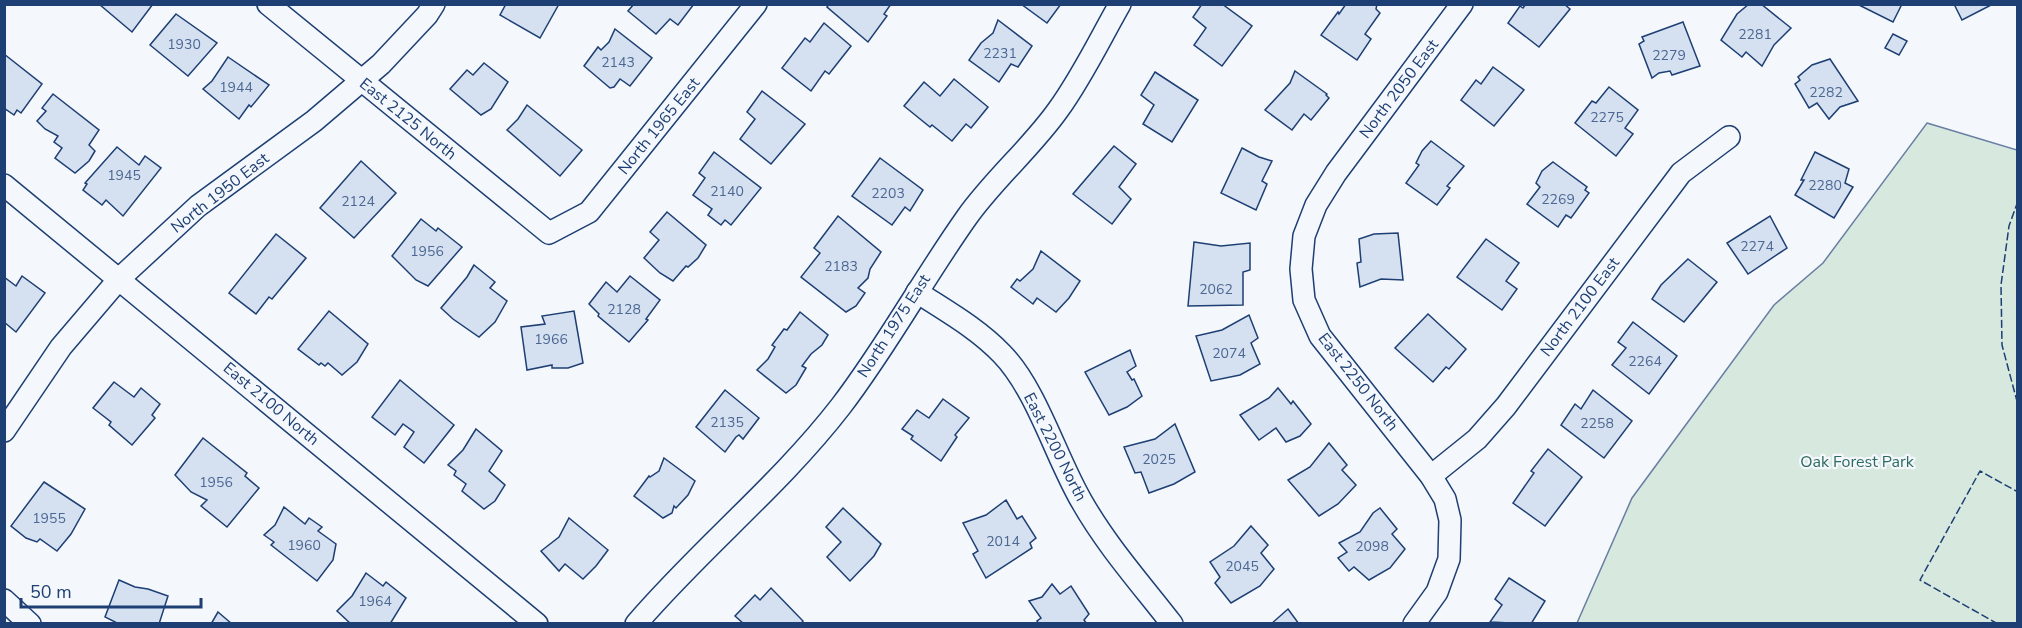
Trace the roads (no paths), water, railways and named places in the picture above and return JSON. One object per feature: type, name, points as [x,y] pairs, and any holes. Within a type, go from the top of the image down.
[{"type":"street","name":"East 2125 North","points":[[268,4],[549,233]]},
{"type":"street","name":"North 1950 East","points":[[4,431],[61,347],[119,279],[198,206],[314,121],[381,64],[427,15],[434,4]]},
{"type":"street","name":"North 1965 East","points":[[549,233],[589,212],[756,4]]},
{"type":"street","name":"North 1975 East","points":[[636,624],[681,573],[789,465],[841,406],[973,208],[1057,111],[1074,86],[1120,4]]},
{"type":"street","name":"North 2050 East","points":[[1336,173],[1462,4]]},
{"type":"street","name":"North 2100 East","points":[[1431,476],[1477,439],[1506,406],[1681,173],[1729,137]]},
{"type":"street","name":"East 2250 North","points":[[1336,173],[1316,205],[1304,236],[1301,269],[1304,300],[1320,336],[1431,476]]},
{"type":"street","name":"East 2100 North","points":[[4,184],[537,624]]},
{"type":"street","name":"East 2200 North","points":[[917,292],[975,330],[1003,355],[1024,385],[1082,502],[1120,558],[1172,624]]},
{"type":"street","points":[[1413,624],[1437,592],[1449,559],[1450,520],[1444,499],[1431,476]]},
{"type":"street","points":[[4,600],[30,624]]},
{"type":"park label","name":"Oak Forest Park","points":[[1857,462]]}]
